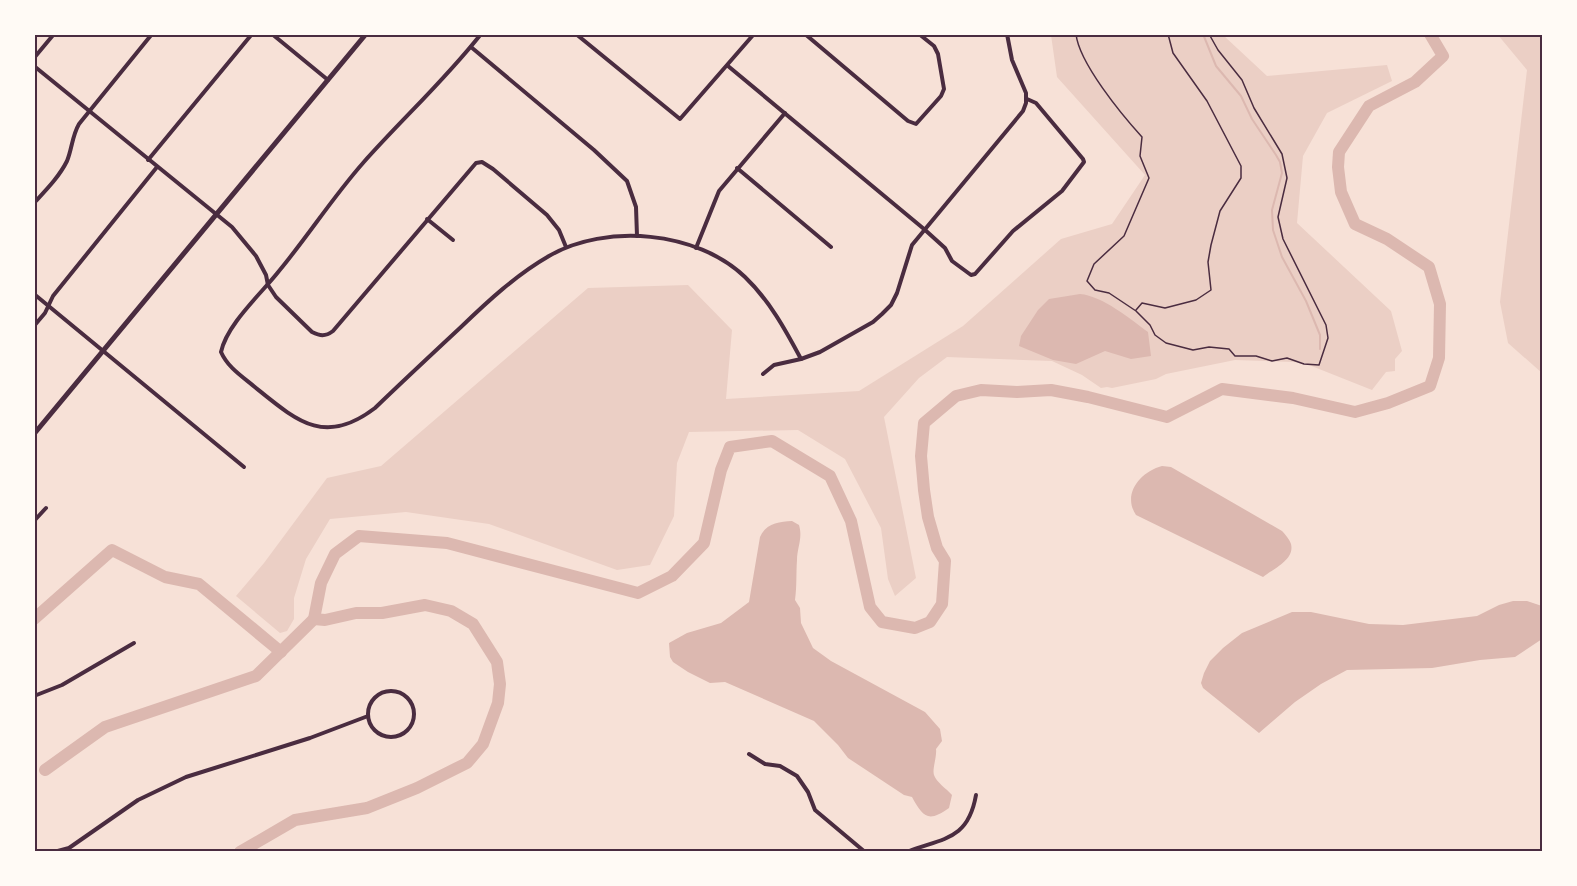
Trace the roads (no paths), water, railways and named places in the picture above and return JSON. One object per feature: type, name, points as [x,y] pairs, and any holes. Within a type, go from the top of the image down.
[{"type":"main road","points":[[34,434],[366,34]]},
{"type":"street","points":[[34,58],[54,34]]},
{"type":"street","points":[[34,203],[60,173],[69,156],[76,128],[152,34]]},
{"type":"street","points":[[148,160],[252,34]]},
{"type":"street","points":[[272,34],[328,80]]},
{"type":"street","points":[[481,34],[358,169],[232,329],[223,342],[221,352],[229,365],[284,411],[302,422],[310,426],[336,427],[363,417],[375,408],[497,292],[535,264],[566,248],[617,236],[664,239],[696,248],[726,262],[744,275],[761,293],[782,323],[801,359]]},
{"type":"street","points":[[576,34],[680,119],[754,34]]},
{"type":"street","points":[[805,34],[908,121],[916,124],[945,89],[938,54],[933,46],[919,34]]},
{"type":"street","points":[[763,374],[774,365],[820,352],[873,322],[891,305],[912,245],[1023,111],[1027,99],[1012,60],[1007,34]]},
{"type":"street","points":[[471,47],[594,150],[627,181],[636,207],[637,236]]},
{"type":"street","points":[[34,66],[232,227],[256,256],[266,275],[268,285],[276,297],[312,332],[318,335],[333,331],[472,165],[483,162],[494,169],[547,215],[558,230],[566,248]]},
{"type":"street","points":[[728,66],[924,229],[945,248],[952,261],[971,275],[975,274],[1013,231],[1062,191],[1084,162],[1036,104],[1027,99]]},
{"type":"street","points":[[696,248],[718,191],[784,113]]},
{"type":"street","points":[[34,326],[45,313],[53,296],[157,167]]},
{"type":"street","points":[[737,168],[831,246]]},
{"type":"street","points":[[427,219],[453,240]]},
{"type":"street","points":[[34,294],[244,467]]},
{"type":"street","points":[[34,521],[46,508]]},
{"type":"street","points":[[34,696],[62,685],[134,643]]},
{"type":"street","points":[[392,690],[408,698],[415,712],[408,730],[392,737],[375,730],[368,716],[371,702],[377,696],[392,690]]},
{"type":"street","points":[[54,852],[64,850],[88,836],[138,800],[178,781],[310,738],[368,716]]},
{"type":"street","points":[[749,754],[765,764],[780,766],[797,776],[808,792],[815,810],[864,852]]},
{"type":"street","points":[[907,852],[949,838],[959,831],[974,808],[976,795]]},
{"type":"waterway","points":[[1203,34],[1216,66],[1241,96],[1252,119],[1280,162],[1282,173],[1272,210],[1273,230],[1282,257],[1306,301],[1320,335],[1320,349]]},
{"type":"waterway","points":[[240,852],[295,820],[367,808],[417,788],[467,763],[483,744],[498,703],[500,684],[497,662],[473,624],[451,611],[425,605],[382,613],[356,613],[325,620],[314,619],[321,583],[335,554],[359,536],[447,543],[638,593],[672,576],[704,543],[721,470],[730,447],[772,441],[830,476],[851,521],[870,607],[882,622],[915,628],[930,622],[942,604],[945,561],[937,548],[928,517],[921,456],[924,423],[956,396],[981,390],[1017,392],[1051,390],[1167,417],[1222,389],[1293,398],[1355,412],[1388,403],[1430,386],[1439,358],[1440,304],[1429,267],[1387,239],[1355,224],[1341,192],[1338,167],[1339,152],[1369,106],[1415,82],[1443,56],[1430,34]]},
{"type":"waterway","points":[[34,619],[112,550],[165,577],[199,584],[281,652]]},
{"type":"waterway","points":[[45,770],[105,727],[256,676],[314,619]]}]
